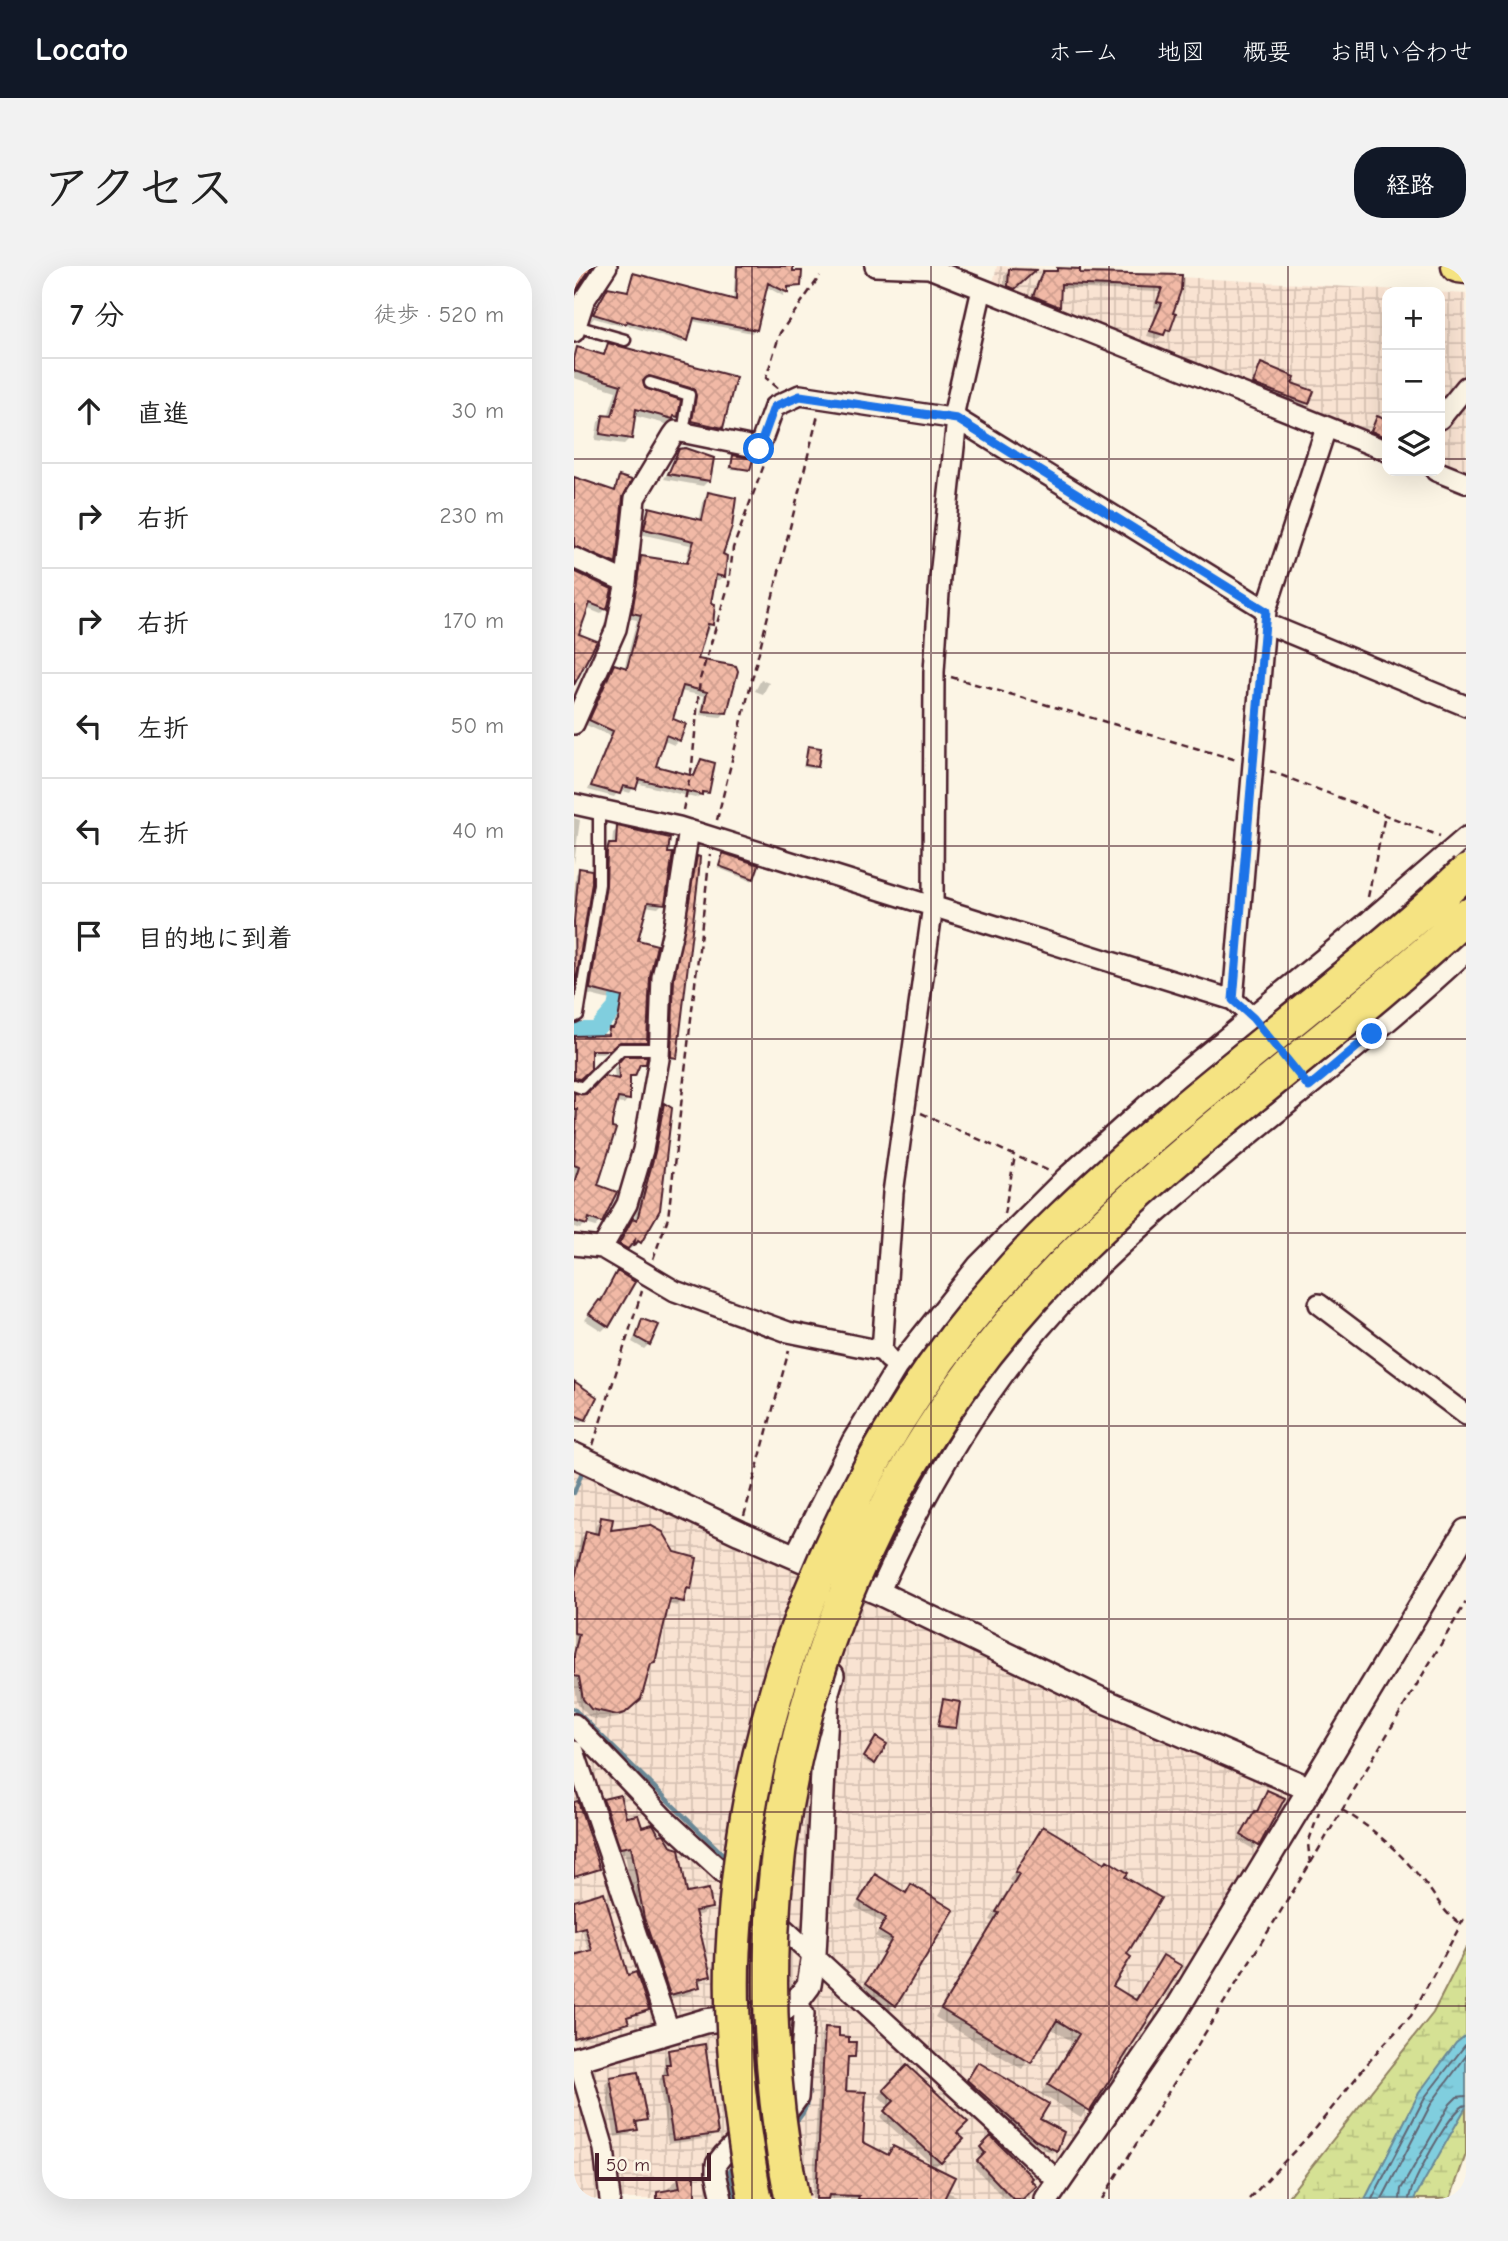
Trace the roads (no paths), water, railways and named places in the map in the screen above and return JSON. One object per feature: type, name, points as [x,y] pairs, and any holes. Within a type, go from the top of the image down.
[{"type":"highway","points":[[1458,266],[1466,267]]},
{"type":"highway","points":[[755,2199],[740,2100],[733,2026],[733,1953],[748,1808],[781,1676],[805,1607],[831,1545],[870,1467],[955,1338],[990,1294],[1060,1219],[1184,1108],[1366,961],[1464,851]]},
{"type":"highway","points":[[792,2199],[774,2093],[769,2027],[768,1954],[783,1814],[813,1685],[836,1618],[889,1504],[928,1436],[983,1357],[1082,1245],[1204,1135],[1356,1013],[1466,916]]},
{"type":"street","points":[[575,329],[584,301],[607,266]]},
{"type":"street","points":[[875,266],[929,268],[1382,450]]},
{"type":"street","points":[[882,1351],[893,1193],[933,905],[934,672],[940,578],[957,419],[954,412],[982,289]]},
{"type":"street","points":[[1445,413],[1466,387]]},
{"type":"street","points":[[574,724],[615,629],[626,582],[635,498],[673,435],[676,431],[759,449],[774,407],[800,396],[957,419],[1266,617],[1466,706]]},
{"type":"street","points":[[1233,1000],[1266,617],[1326,428]]},
{"type":"street","points":[[1445,475],[1466,483]]},
{"type":"street","points":[[574,558],[626,582]]},
{"type":"street","points":[[574,804],[684,829],[1233,1000],[1253,1018],[1309,1087]]},
{"type":"street","points":[[602,1248],[627,1204],[637,1175],[659,1049],[662,977],[674,926],[684,829]]},
{"type":"street","points":[[794,1557],[852,1441],[897,1367],[978,1265],[1065,1178],[1178,1077],[1370,920],[1464,851]]},
{"type":"street","points":[[610,2199],[604,2149],[576,2060],[705,2021],[780,2012],[796,2000],[809,1985],[814,1954],[827,1692],[870,1589],[956,1442],[1023,1351],[1080,1286],[1154,1217],[1466,952]]},
{"type":"street","points":[[574,1245],[602,1248],[675,1291],[794,1334],[882,1351],[897,1367]]},
{"type":"street","points":[[1319,1304],[1466,1415]]},
{"type":"street","points":[[581,1459],[740,1533],[870,1589],[1316,1798]]},
{"type":"street","points":[[574,1724],[664,1819],[814,1954],[1053,2191],[1172,2017],[1316,1798],[1466,1531]]},
{"type":"street","points":[[827,1692],[812,1658],[819,1618],[836,1574]]},
{"type":"street","points":[[574,1751],[669,2030]]},
{"type":"street","points":[[722,2199],[716,2164],[756,2122],[787,2113],[798,2098],[804,2014],[796,2000]]},
{"type":"lane","points":[[575,329],[625,340]]},
{"type":"lane","points":[[650,383],[689,396],[683,433]]},
{"type":"lane","points":[[574,1017],[578,1015],[596,910],[599,808]]},
{"type":"lane","points":[[574,1085],[582,1088],[601,1062],[621,1049],[659,1049]]},
{"type":"water","points":[[1466,2035],[1466,2107],[1414,2199],[1365,2199],[1419,2093],[1456,2043]]},
{"type":"waterway","points":[[574,1030],[596,1030],[615,1008],[622,975]]},
{"type":"waterway","points":[[574,1493],[582,1472]]},
{"type":"waterway","points":[[574,1709],[729,1860]]},
{"type":"waterway","points":[[795,2122],[806,2107],[809,2076]]},
{"type":"waterway","points":[[734,2161],[730,2171],[736,2199]]}]
